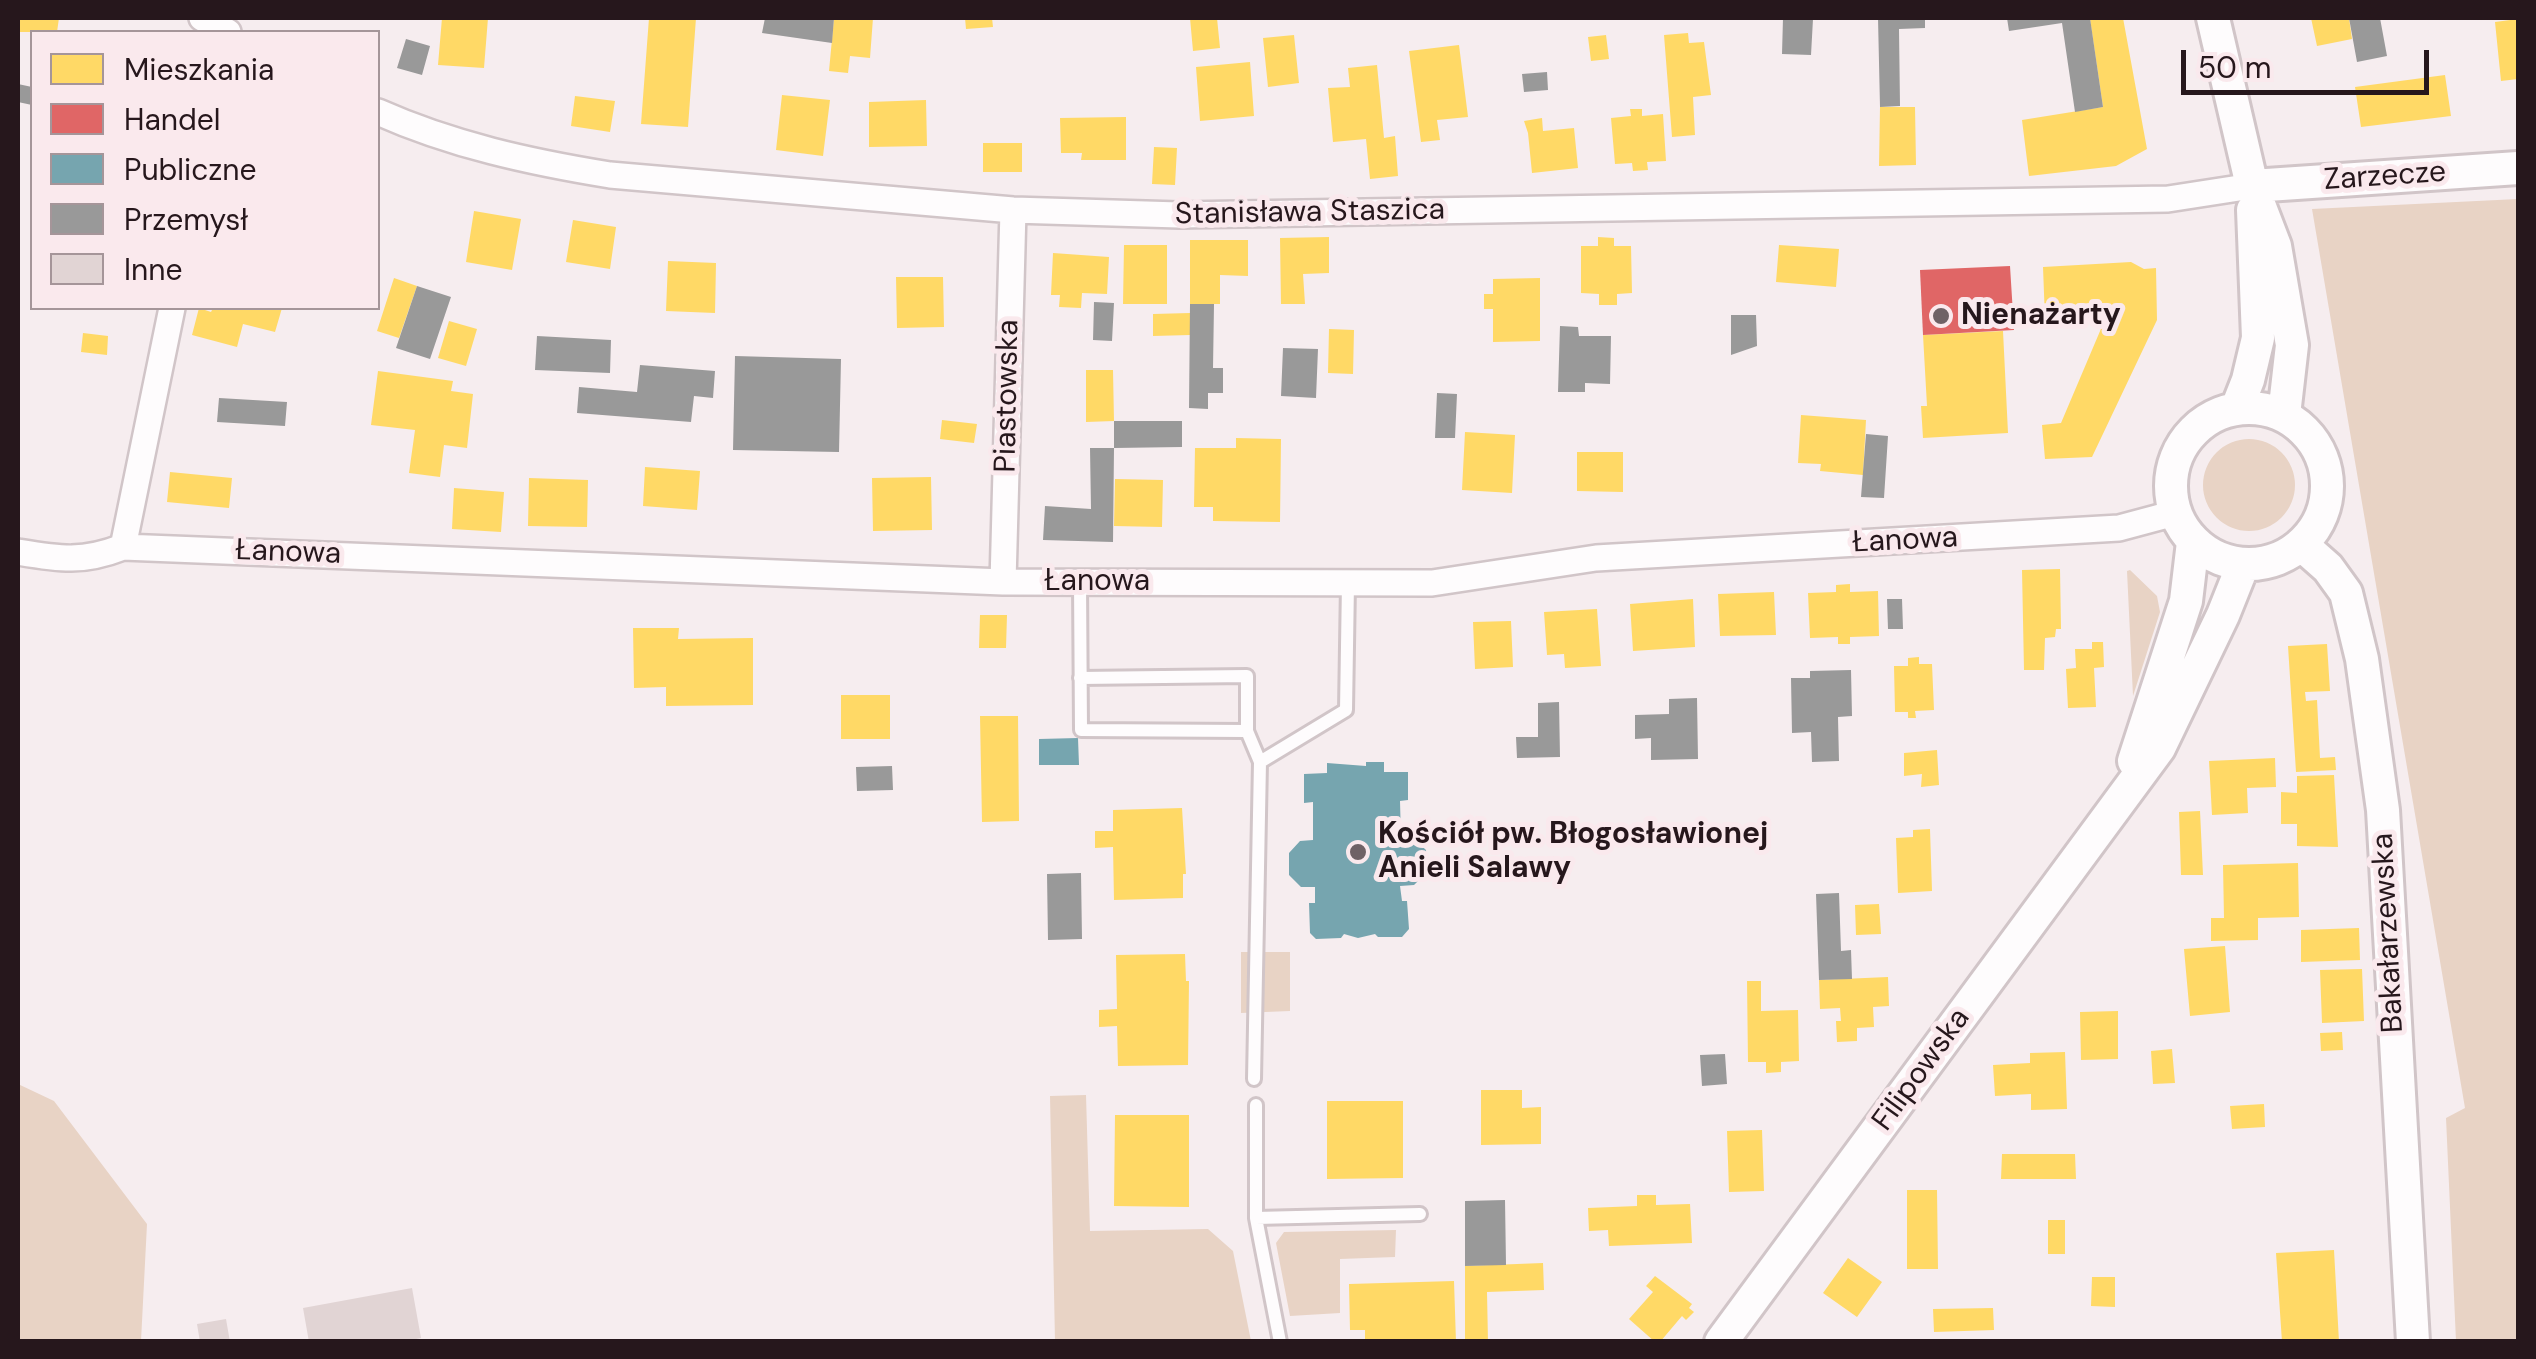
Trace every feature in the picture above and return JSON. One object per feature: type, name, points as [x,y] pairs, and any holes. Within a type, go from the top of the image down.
[{"type":"street","points":[[202,18],[224,30]]},
{"type":"street","points":[[2213,18],[2252,186],[2275,246],[2292,345],[2284,415]]},
{"type":"street","name":"Stanisława Staszica","points":[[380,113],[459,142],[610,176],[1012,210],[1179,215],[2168,200],[2252,186]]},
{"type":"street","name":"Zarzecze","points":[[2252,186],[2518,168]]},
{"type":"street","points":[[2237,408],[2258,338],[2252,186]]},
{"type":"street","name":"Piastowska","points":[[1003,582],[1012,210]]},
{"type":"street","points":[[123,547],[172,310]]},
{"type":"street","points":[[2237,408],[2284,415],[2305,430],[2320,451],[2328,475],[2327,501],[2318,525],[2302,545],[2264,564],[2243,565],[2208,553],[2193,542],[2175,513],[2173,468],[2182,446],[2196,428],[2237,408]]},
{"type":"street","name":"Łanowa","points":[[18,552],[70,560],[97,557],[123,547],[1003,582],[1432,583],[1596,558],[2119,528],[2175,513]]},
{"type":"street","name":"Filipowska","points":[[2122,798],[2186,601],[2193,542]]},
{"type":"street","name":"Bakałarzewska","points":[[2302,545],[2328,568],[2346,593],[2362,659],[2383,810],[2413,1342]]},
{"type":"street","name":"Filipowska","points":[[1722,1342],[2159,748],[2243,565]]},
{"type":"lane","points":[[1080,582],[1080,730],[1247,731]]},
{"type":"lane","points":[[1260,762],[1346,710],[1348,583]]},
{"type":"lane","points":[[1080,678],[1247,676],[1247,731],[1260,762],[1254,1079]]},
{"type":"lane","points":[[1256,1104],[1256,1218],[1280,1342]]},
{"type":"lane","points":[[1256,1218],[1420,1214]]},
{"type":"shaded area","points":[[2518,199],[2518,1341],[2456,1341],[2446,1118],[2465,1108],[2312,209]]},
{"type":"shaded area","points":[[2249,439],[2267,443],[2281,453],[2291,467],[2295,485],[2291,503],[2281,517],[2267,527],[2249,531],[2231,527],[2217,517],[2207,503],[2203,485],[2207,467],[2217,453],[2231,443]]},
{"type":"shaded area","points":[[2127,571],[2157,596],[2160,612],[2133,696]]},
{"type":"shaded area","points":[[1241,952],[1290,952],[1290,1011],[1241,1013]]},
{"type":"shaded area","points":[[18,1084],[54,1101],[147,1224],[141,1341],[18,1341]]},
{"type":"shaded area","points":[[1086,1095],[1090,1231],[1208,1229],[1233,1251],[1251,1341],[1055,1341],[1050,1096]]},
{"type":"shaded area","points":[[1396,1230],[1395,1257],[1340,1259],[1340,1313],[1290,1316],[1276,1243],[1284,1232]]},
{"type":"building: Mieszkania","points":[[18,18],[59,18],[57,30],[18,32]]},
{"type":"building: Mieszkania","points":[[442,18],[488,18],[484,68],[438,65]]},
{"type":"building: Mieszkania","points":[[649,18],[696,18],[688,127],[641,124]]},
{"type":"building: Mieszkania","points":[[834,18],[873,18],[870,58],[850,56],[848,73],[829,71]]},
{"type":"building: Mieszkania","points":[[965,18],[992,18],[993,27],[966,29]]},
{"type":"building: Mieszkania","points":[[1190,18],[1217,18],[1220,48],[1193,51]]},
{"type":"building: Mieszkania","points":[[2123,18],[2147,149],[2116,166],[2029,176],[2022,120],[2103,107],[2090,19]]},
{"type":"building: Mieszkania","points":[[2311,18],[2349,18],[2352,39],[2317,46]]},
{"type":"building: Mieszkania","points":[[2518,19],[2518,79],[2501,81],[2495,22]]},
{"type":"building: Mieszkania","points":[[1688,33],[1689,43],[1704,42],[1711,95],[1693,97],[1695,135],[1672,137],[1664,35]]},
{"type":"building: Mieszkania","points":[[1294,35],[1299,83],[1268,87],[1263,38]]},
{"type":"building: Mieszkania","points":[[1606,35],[1609,59],[1591,61],[1588,37]]},
{"type":"building: Mieszkania","points":[[1459,45],[1468,117],[1437,120],[1440,140],[1421,142],[1409,51]]},
{"type":"building: Mieszkania","points":[[1250,62],[1254,116],[1200,121],[1196,67]]},
{"type":"building: Mieszkania","points":[[1377,65],[1384,138],[1395,136],[1398,176],[1370,179],[1366,139],[1333,142],[1328,88],[1350,87],[1348,68]]},
{"type":"building: Mieszkania","points":[[2445,75],[2451,116],[2361,127],[2355,87]]},
{"type":"building: Mieszkania","points":[[782,95],[830,100],[823,156],[776,150]]},
{"type":"building: Mieszkania","points":[[575,96],[615,101],[610,132],[571,126]]},
{"type":"building: Mieszkania","points":[[926,100],[927,146],[869,147],[869,102]]},
{"type":"building: Mieszkania","points":[[1880,107],[1915,107],[1916,165],[1879,166]]},
{"type":"building: Mieszkania","points":[[1630,109],[1642,109],[1642,116],[1663,114],[1666,161],[1647,162],[1648,170],[1633,171],[1632,163],[1615,164],[1611,118],[1631,116]]},
{"type":"building: Mieszkania","points":[[1126,117],[1126,160],[1081,160],[1082,153],[1061,153],[1060,118]]},
{"type":"building: Mieszkania","points":[[1542,118],[1543,131],[1574,128],[1578,168],[1532,173],[1524,121]]},
{"type":"building: Mieszkania","points":[[983,143],[1022,143],[1022,172],[983,172]]},
{"type":"building: Mieszkania","points":[[1154,147],[1177,148],[1175,185],[1152,184]]},
{"type":"building: Mieszkania","points":[[474,211],[521,219],[512,270],[466,262]]},
{"type":"building: Mieszkania","points":[[573,220],[616,227],[610,269],[566,262]]},
{"type":"building: Mieszkania","points":[[1329,237],[1329,273],[1303,274],[1305,304],[1281,304],[1280,238]]},
{"type":"building: Mieszkania","points":[[1598,237],[1614,238],[1614,246],[1631,246],[1632,293],[1617,294],[1617,305],[1599,305],[1599,294],[1581,293],[1581,246],[1598,246]]},
{"type":"building: Mieszkania","points":[[1190,240],[1248,240],[1248,276],[1220,275],[1220,304],[1190,304]]},
{"type":"building: Mieszkania","points":[[1124,245],[1167,245],[1167,304],[1123,304]]},
{"type":"building: Mieszkania","points":[[1779,245],[1839,249],[1836,287],[1776,282]]},
{"type":"building: Mieszkania","points":[[1053,253],[1109,257],[1107,294],[1082,293],[1081,308],[1059,307],[1060,295],[1051,295]]},
{"type":"building: Mieszkania","points":[[668,261],[716,263],[715,313],[666,311]]},
{"type":"building: Mieszkania","points":[[2131,262],[2144,269],[2156,268],[2157,320],[2092,457],[2045,459],[2042,425],[2061,423],[2106,317],[2045,320],[2043,267]]},
{"type":"building: Mieszkania","points":[[896,277],[943,277],[944,327],[897,328]]},
{"type":"building: Mieszkania","points":[[394,278],[417,286],[399,338],[377,331]]},
{"type":"building: Mieszkania","points":[[1540,278],[1540,341],[1493,342],[1493,309],[1484,309],[1484,294],[1493,294],[1493,279]]},
{"type":"building: Mieszkania","points":[[198,310],[281,310],[275,332],[243,324],[237,347],[192,335]]},
{"type":"building: Mieszkania","points":[[1190,313],[1190,335],[1153,336],[1153,314]]},
{"type":"building: Mieszkania","points":[[449,321],[477,329],[466,366],[438,358]]},
{"type":"building: Mieszkania","points":[[1329,329],[1354,330],[1353,374],[1328,373]]},
{"type":"building: Mieszkania","points":[[2003,331],[2008,433],[1923,438],[1921,406],[1927,406],[1923,335]]},
{"type":"building: Mieszkania","points":[[83,333],[108,336],[107,355],[81,352]]},
{"type":"building: Mieszkania","points":[[1086,370],[1113,370],[1114,421],[1086,422]]},
{"type":"building: Mieszkania","points":[[378,371],[453,381],[451,391],[473,394],[467,448],[444,445],[440,477],[409,473],[415,430],[371,425]]},
{"type":"building: Mieszkania","points":[[1801,415],[1866,420],[1863,475],[1820,471],[1821,464],[1798,463]]},
{"type":"building: Mieszkania","points":[[942,420],[977,424],[974,443],[940,439]]},
{"type":"building: Mieszkania","points":[[1465,432],[1515,435],[1512,493],[1462,490]]},
{"type":"building: Mieszkania","points":[[1236,438],[1281,439],[1280,522],[1213,521],[1213,507],[1194,507],[1195,448],[1236,448]]},
{"type":"building: Mieszkania","points":[[1577,452],[1623,452],[1623,492],[1577,491]]},
{"type":"building: Mieszkania","points":[[645,467],[700,471],[697,510],[643,506]]},
{"type":"building: Mieszkania","points":[[170,472],[232,478],[229,508],[167,502]]},
{"type":"building: Mieszkania","points":[[931,477],[932,530],[873,531],[872,478]]},
{"type":"building: Mieszkania","points":[[529,478],[588,480],[587,527],[528,526]]},
{"type":"building: Mieszkania","points":[[1115,479],[1163,480],[1162,527],[1114,526]]},
{"type":"building: Mieszkania","points":[[454,488],[504,492],[501,532],[452,529]]},
{"type":"building: Mieszkania","points":[[2060,569],[2061,629],[2056,629],[2055,637],[2045,638],[2044,670],[2024,670],[2022,570]]},
{"type":"building: Mieszkania","points":[[1850,584],[1850,592],[1878,591],[1879,636],[1850,637],[1850,644],[1838,644],[1838,637],[1810,638],[1808,593],[1836,592],[1836,585]]},
{"type":"building: Mieszkania","points":[[1774,592],[1776,635],[1720,636],[1718,594]]},
{"type":"building: Mieszkania","points":[[1693,599],[1695,647],[1633,651],[1630,604]]},
{"type":"building: Mieszkania","points":[[1597,609],[1601,666],[1565,668],[1564,654],[1547,655],[1544,612]]},
{"type":"building: Mieszkania","points":[[980,615],[1007,615],[1006,648],[979,648]]},
{"type":"building: Mieszkania","points":[[1511,621],[1513,667],[1475,669],[1473,622]]},
{"type":"building: Mieszkania","points":[[633,628],[679,628],[678,639],[753,638],[753,705],[666,706],[666,687],[634,688]]},
{"type":"building: Mieszkania","points":[[2092,642],[2103,642],[2104,667],[2094,668],[2096,707],[2068,708],[2066,669],[2076,668],[2075,649],[2092,649]]},
{"type":"building: Mieszkania","points":[[2327,644],[2330,691],[2305,692],[2306,701],[2317,700],[2320,758],[2335,757],[2336,770],[2296,772],[2288,646]]},
{"type":"building: Mieszkania","points":[[1919,657],[1919,664],[1932,664],[1934,710],[1915,711],[1916,718],[1908,718],[1908,712],[1895,712],[1894,666],[1908,666],[1908,658]]},
{"type":"building: Mieszkania","points":[[841,695],[890,695],[890,739],[841,739]]},
{"type":"building: Mieszkania","points":[[980,716],[1018,716],[1019,821],[982,822]]},
{"type":"building: Mieszkania","points":[[1937,750],[1939,785],[1921,787],[1922,774],[1904,776],[1904,753]]},
{"type":"building: Mieszkania","points":[[2275,758],[2276,787],[2247,788],[2248,813],[2212,815],[2209,761]]},
{"type":"building: Mieszkania","points":[[2334,775],[2338,847],[2297,846],[2297,824],[2281,824],[2281,792],[2297,793],[2297,776]]},
{"type":"building: Mieszkania","points":[[1182,808],[1186,874],[1183,898],[1114,900],[1113,847],[1095,848],[1095,831],[1113,831],[1113,810]]},
{"type":"building: Mieszkania","points":[[2200,811],[2203,875],[2181,875],[2179,812]]},
{"type":"building: Mieszkania","points":[[1930,829],[1932,891],[1898,893],[1896,838],[1913,837],[1913,830]]},
{"type":"building: Mieszkania","points":[[2298,863],[2299,917],[2258,918],[2258,940],[2211,941],[2211,918],[2224,918],[2223,865]]},
{"type":"building: Mieszkania","points":[[1879,904],[1881,934],[1856,935],[1855,905]]},
{"type":"building: Mieszkania","points":[[2359,928],[2360,960],[2301,962],[2301,930]]},
{"type":"building: Mieszkania","points":[[2225,946],[2230,1012],[2190,1016],[2184,949]]},
{"type":"building: Mieszkania","points":[[1185,954],[1189,981],[1188,1065],[1118,1066],[1117,1026],[1099,1027],[1099,1010],[1117,1009],[1116,955]]},
{"type":"building: Mieszkania","points":[[2362,969],[2364,1021],[2322,1023],[2320,970]]},
{"type":"building: Mieszkania","points":[[1888,977],[1889,1006],[1873,1007],[1874,1027],[1857,1028],[1857,1041],[1837,1042],[1840,1008],[1820,1009],[1819,980]]},
{"type":"building: Mieszkania","points":[[1747,981],[1761,981],[1761,1011],[1798,1010],[1799,1061],[1781,1062],[1781,1072],[1766,1073],[1766,1062],[1748,1062]]},
{"type":"building: Mieszkania","points":[[2118,1011],[2118,1059],[2081,1060],[2080,1012]]},
{"type":"building: Mieszkania","points":[[2342,1032],[2343,1050],[2321,1051],[2320,1033]]},
{"type":"building: Mieszkania","points":[[2172,1049],[2175,1083],[2153,1084],[2151,1051]]},
{"type":"building: Mieszkania","points":[[2065,1052],[2067,1109],[2031,1110],[2031,1094],[1995,1096],[1993,1065],[2030,1063],[2030,1053]]},
{"type":"building: Mieszkania","points":[[1481,1090],[1522,1090],[1522,1108],[1541,1107],[1541,1144],[1481,1145]]},
{"type":"building: Mieszkania","points":[[1327,1101],[1403,1101],[1403,1178],[1327,1179]]},
{"type":"building: Mieszkania","points":[[2264,1104],[2265,1127],[2232,1129],[2230,1106]]},
{"type":"building: Mieszkania","points":[[1115,1115],[1189,1115],[1189,1207],[1114,1206]]},
{"type":"building: Mieszkania","points":[[1762,1130],[1764,1191],[1729,1192],[1727,1131]]},
{"type":"building: Mieszkania","points":[[2002,1154],[2075,1154],[2076,1179],[2001,1179]]},
{"type":"building: Mieszkania","points":[[1907,1190],[1937,1190],[1938,1269],[1907,1269]]},
{"type":"building: Mieszkania","points":[[1637,1195],[1656,1195],[1656,1205],[1690,1204],[1692,1243],[1609,1246],[1608,1230],[1589,1231],[1588,1208],[1637,1206]]},
{"type":"building: Mieszkania","points":[[2048,1220],[2065,1220],[2065,1254],[2048,1254]]},
{"type":"building: Mieszkania","points":[[2334,1250],[2339,1342],[2282,1342],[2276,1253]]},
{"type":"building: Mieszkania","points":[[1848,1258],[1882,1282],[1857,1317],[1823,1293]]},
{"type":"building: Mieszkania","points":[[1543,1263],[1544,1290],[1487,1292],[1488,1342],[1465,1342],[1465,1266]]},
{"type":"building: Mieszkania","points":[[1655,1276],[1692,1304],[1689,1308],[1694,1312],[1686,1320],[1682,1316],[1660,1342],[1629,1319],[1653,1292],[1646,1286]]},
{"type":"building: Mieszkania","points":[[2092,1277],[2115,1277],[2115,1307],[2091,1306]]},
{"type":"building: Mieszkania","points":[[1454,1281],[1456,1342],[1365,1342],[1365,1330],[1350,1330],[1349,1284]]},
{"type":"building: Mieszkania","points":[[1993,1308],[1994,1330],[1934,1332],[1933,1309]]},
{"type":"building: Handel","points":[[2010,266],[2014,330],[1923,335],[1920,270]]},
{"type":"building: Publiczne","points":[[1078,738],[1079,765],[1039,765],[1039,739]]},
{"type":"building: Publiczne","name":"Kościół pw. Błogosławionej Anieli Salawy","points":[[1366,762],[1384,762],[1384,772],[1408,772],[1408,800],[1400,801],[1401,839],[1413,838],[1426,850],[1427,872],[1414,885],[1400,886],[1402,901],[1407,901],[1409,929],[1402,937],[1375,934],[1358,938],[1344,934],[1341,938],[1316,939],[1310,933],[1309,903],[1315,903],[1315,887],[1301,887],[1289,875],[1289,853],[1300,841],[1313,840],[1313,802],[1304,803],[1304,774],[1327,773],[1327,763],[1366,766]]},
{"type":"building: Przemysł","points":[[765,18],[834,18],[832,43],[762,33]]},
{"type":"building: Przemysł","points":[[1783,18],[1813,19],[1811,55],[1782,54]]},
{"type":"building: Przemysł","points":[[1878,18],[1925,18],[1925,28],[1899,29],[1900,106],[1880,107]]},
{"type":"building: Przemysł","points":[[2007,18],[2090,18],[2103,107],[2075,112],[2062,23],[2009,31]]},
{"type":"building: Przemysł","points":[[2349,18],[2380,18],[2387,56],[2357,62]]},
{"type":"building: Przemysł","points":[[406,39],[430,46],[422,75],[397,68]]},
{"type":"building: Przemysł","points":[[1547,72],[1548,90],[1524,92],[1522,74]]},
{"type":"building: Przemysł","points":[[18,84],[30,87],[30,105],[18,102]]},
{"type":"building: Przemysł","points":[[417,286],[451,297],[430,359],[396,348]]},
{"type":"building: Przemysł","points":[[1094,302],[1114,303],[1112,341],[1093,340]]},
{"type":"building: Przemysł","points":[[1190,304],[1214,304],[1213,368],[1223,368],[1223,393],[1208,393],[1208,409],[1189,408]]},
{"type":"building: Przemysł","points":[[1731,315],[1756,315],[1757,346],[1731,355]]},
{"type":"building: Przemysł","points":[[1560,326],[1578,327],[1579,336],[1611,336],[1610,384],[1585,383],[1585,392],[1558,392]]},
{"type":"building: Przemysł","points":[[537,336],[611,340],[610,373],[535,370]]},
{"type":"building: Przemysł","points":[[1283,348],[1318,349],[1316,398],[1281,396]]},
{"type":"building: Przemysł","points":[[735,356],[841,359],[839,452],[733,450]]},
{"type":"building: Przemysł","points":[[640,365],[715,371],[713,398],[694,396],[691,422],[577,413],[579,387],[637,392]]},
{"type":"building: Przemysł","points":[[1437,393],[1457,394],[1455,438],[1435,438]]},
{"type":"building: Przemysł","points":[[219,398],[287,402],[285,426],[217,422]]},
{"type":"building: Przemysł","points":[[1114,421],[1182,421],[1182,447],[1114,448]]},
{"type":"building: Przemysł","points":[[1866,434],[1888,436],[1884,498],[1861,497]]},
{"type":"building: Przemysł","points":[[1090,448],[1114,448],[1113,542],[1043,540],[1045,506],[1091,509]]},
{"type":"building: Przemysł","points":[[1887,599],[1902,599],[1903,629],[1888,629]]},
{"type":"building: Przemysł","points":[[1851,670],[1852,716],[1838,717],[1839,761],[1812,762],[1811,732],[1792,733],[1791,678],[1810,678],[1810,671]]},
{"type":"building: Przemysł","points":[[1697,698],[1698,759],[1651,760],[1651,738],[1635,739],[1635,715],[1669,714],[1669,699]]},
{"type":"building: Przemysł","points":[[1559,702],[1560,757],[1517,758],[1516,737],[1538,737],[1538,703]]},
{"type":"building: Przemysł","points":[[892,766],[893,790],[857,791],[856,767]]},
{"type":"building: Przemysł","points":[[1081,873],[1082,939],[1048,940],[1047,874]]},
{"type":"building: Przemysł","points":[[1839,893],[1841,951],[1851,950],[1852,979],[1819,980],[1816,894]]},
{"type":"building: Przemysł","points":[[1725,1054],[1727,1084],[1702,1086],[1700,1055]]},
{"type":"building: Przemysł","points":[[1505,1200],[1506,1265],[1465,1266],[1465,1201]]},
{"type":"building: Inne","points":[[412,1288],[421,1338],[402,1342],[309,1342],[303,1308]]},
{"type":"building: Inne","points":[[226,1319],[230,1342],[200,1342],[197,1324]]},
{"type":"place","name":"Nienażarty","points":[[1941,316]]},
{"type":"place","name":"Kościół pw. Błogosławionej Anieli Salawy","points":[[1358,852]]}]
